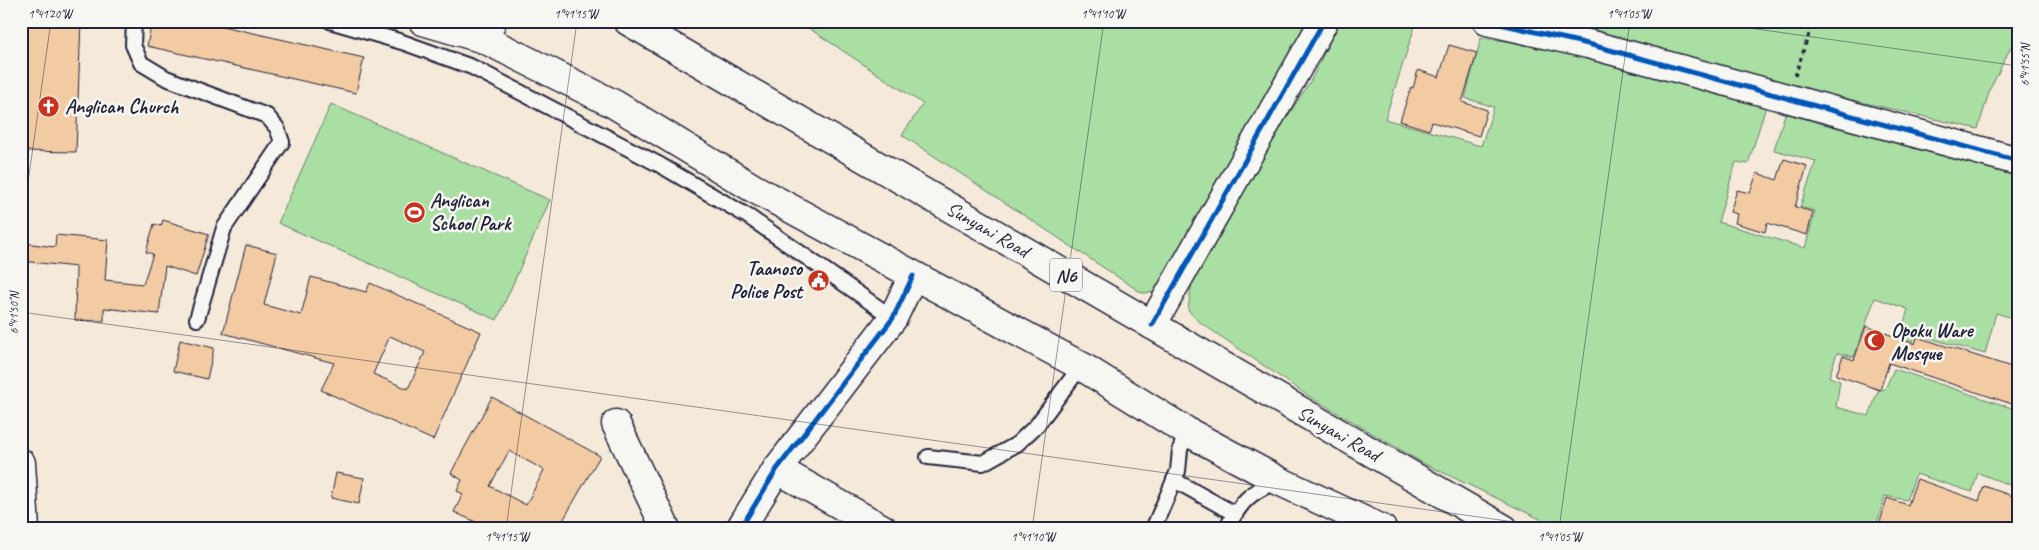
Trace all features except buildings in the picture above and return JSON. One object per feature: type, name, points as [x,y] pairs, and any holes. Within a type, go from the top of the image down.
[{"type":"main road","points":[[423,21],[488,30],[753,188],[1081,366],[1186,431],[1279,481],[1382,529]]},
{"type":"main road","name":"Sunyani Road","points":[[628,21],[1504,529]]},
{"type":"main road","points":[[1152,325],[1324,21]]},
{"type":"main road","points":[[1486,21],[1588,44],[2018,160]]},
{"type":"main road","points":[[740,529],[777,469],[892,318],[913,276]]},
{"type":"main road","points":[[616,424],[666,529]]},
{"type":"main road","points":[[21,463],[25,529]]},
{"type":"main road","points":[[777,469],[883,529]]},
{"type":"lane","points":[[134,21],[134,44],[141,63],[166,78],[267,116],[277,128],[282,142],[224,228],[197,319]]},
{"type":"lane","points":[[330,21],[402,42],[472,67],[651,161],[750,217],[892,318]]},
{"type":"lane","points":[[928,457],[983,464],[1017,444],[1037,426],[1081,366]]},
{"type":"lane","points":[[1152,529],[1174,480],[1186,431]]},
{"type":"lane","points":[[1174,480],[1235,514]]},
{"type":"lane","points":[[1226,529],[1247,498],[1258,489],[1279,481]]},
{"type":"path","points":[[1788,98],[1810,31]]},
{"type":"green space","points":[[798,21],[1312,21],[1160,292],[1142,293],[902,135],[923,104]]},
{"type":"green space","points":[[1340,21],[1387,21],[1415,26],[1385,119],[1481,146],[1494,107],[1465,98],[1481,38],[1591,51],[1691,87],[1768,100],[1748,164],[1736,162],[1718,222],[1805,248],[1815,211],[1800,207],[1816,161],[1774,150],[1788,104],[1835,117],[2018,176],[2018,320],[1996,313],[1985,354],[1915,334],[1910,347],[1898,343],[1908,309],[1875,298],[1854,357],[1837,353],[1829,377],[1840,381],[1836,407],[1869,416],[1878,391],[1885,389],[1894,369],[2018,410],[2018,488],[1978,473],[1972,492],[1916,474],[1907,500],[1885,496],[1875,529],[1561,529],[1423,463],[1307,395],[1198,321],[1188,310],[1192,280],[1266,150],[1311,80]]},
{"type":"green space","points":[[1557,21],[2018,21],[2018,33],[1990,89],[1978,129],[1827,94]]},
{"type":"green space","name":"Anglican School Park","points":[[331,104],[550,200],[497,320],[278,223]]},
{"type":"cycle path","points":[[1152,325],[1324,21]]},
{"type":"cycle path","points":[[1487,21],[1588,44],[2018,161]]},
{"type":"cycle path","points":[[740,529],[777,469],[893,318],[913,276]]},
{"type":"cycle path","points":[[21,463],[25,529]]},
{"type":"place","name":"Anglican Church","points":[[49,106]]},
{"type":"place","name":"Anglican School Park","points":[[414,212]]},
{"type":"place","name":"Taanoso Police Post","points":[[818,280]]},
{"type":"place","name":"Opoku Ware Mosque","points":[[1875,341]]}]
